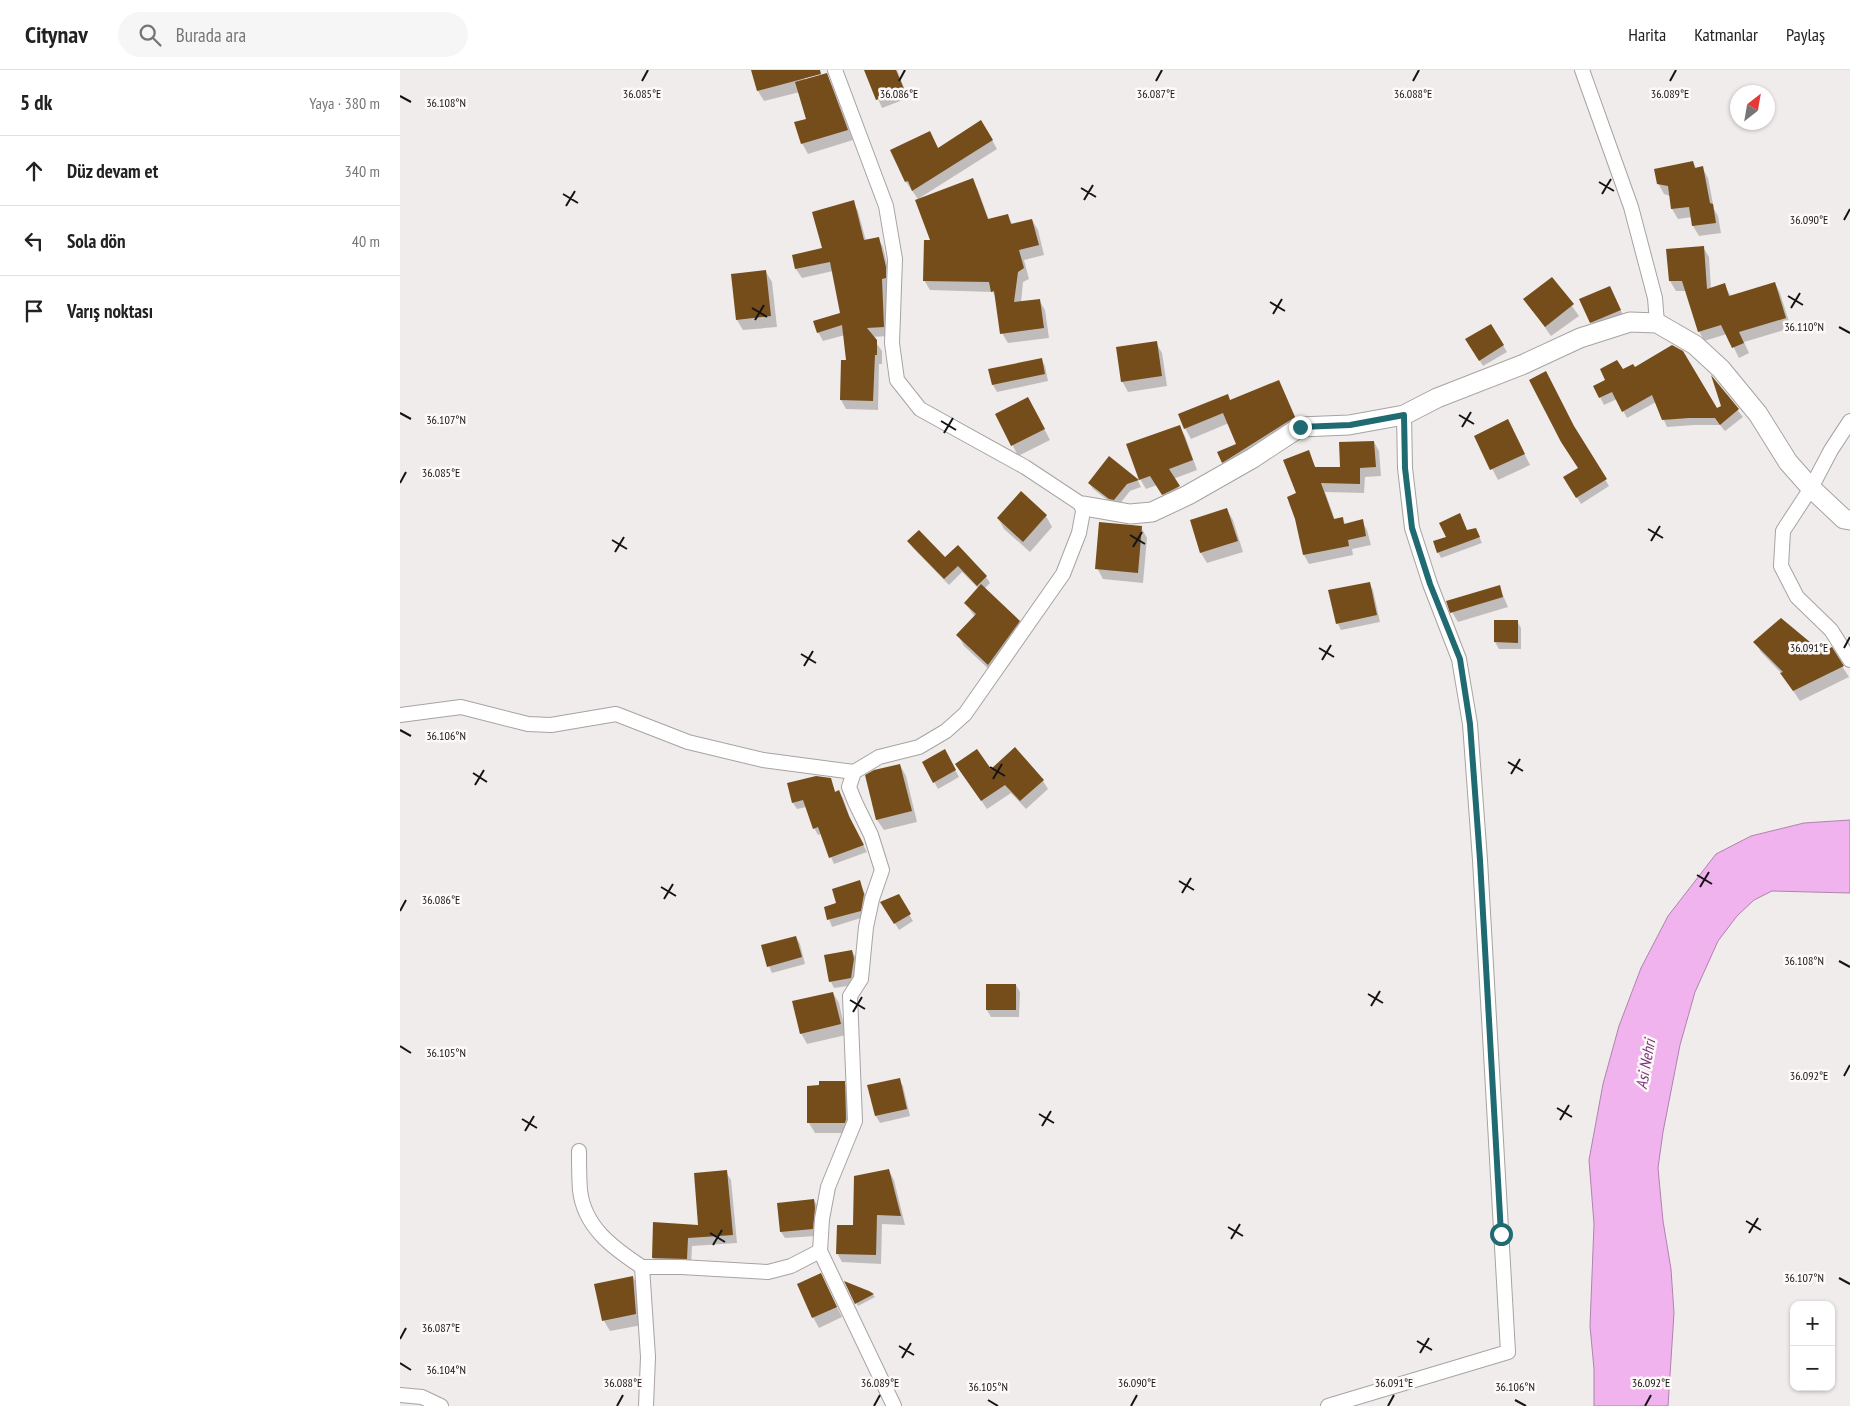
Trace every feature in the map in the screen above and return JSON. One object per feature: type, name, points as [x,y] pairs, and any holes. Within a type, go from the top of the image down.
[{"type":"street","points":[[835,70],[886,206],[895,259],[892,343],[897,380],[920,409],[1025,467],[1084,506],[1130,514],[1152,512],[1188,495],[1253,458],[1300,427],[1350,425],[1404,415],[1437,398],[1580,338],[1630,322],[1657,323],[1695,345],[1721,369],[1758,414],[1788,462],[1811,488],[1844,519],[1850,520]]},
{"type":"street","points":[[1582,70],[1631,207],[1655,298],[1657,323]]},
{"type":"street","points":[[1328,1406],[1508,1352],[1480,860],[1470,724],[1460,659],[1430,584],[1412,528],[1405,468],[1404,415]]},
{"type":"street","points":[[1850,421],[1831,450],[1811,488],[1783,531],[1781,566],[1797,597],[1831,630],[1850,660]]},
{"type":"street","points":[[400,715],[461,707],[528,724],[551,725],[616,714],[688,742],[763,760],[854,772],[878,757],[919,747],[946,732],[965,714],[1063,574],[1079,533],[1084,506]]},
{"type":"street","points":[[854,772],[849,787],[854,802],[872,835],[882,870],[872,899],[866,927],[861,979],[850,996],[855,1122],[828,1187],[822,1219],[820,1251],[894,1406]]},
{"type":"street","points":[[579,1151],[580,1191],[588,1219],[597,1232],[611,1245],[642,1267],[681,1267],[768,1272],[791,1266],[820,1251]]},
{"type":"street","points":[[642,1267],[648,1357],[646,1406]]},
{"type":"street","points":[[400,1395],[422,1397],[441,1406]]},
{"type":"water","name":"Asi Nehri","points":[[1850,820],[1850,893],[1772,891],[1754,900],[1737,916],[1718,941],[1695,992],[1680,1045],[1658,1168],[1663,1221],[1671,1269],[1674,1313],[1668,1406],[1594,1406],[1594,1369],[1590,1326],[1594,1224],[1589,1160],[1603,1084],[1619,1026],[1641,968],[1668,916],[1716,854],[1751,836],[1804,823]]},
{"type":"building","points":[[751,70],[820,70],[821,74],[757,91]]},
{"type":"building","points":[[864,70],[896,70],[904,89],[876,100]]},
{"type":"building","points":[[827,73],[848,130],[801,144],[794,122],[806,119],[795,82]]},
{"type":"building","points":[[981,120],[993,140],[912,191],[908,181],[905,182],[890,150],[930,131],[938,148]]},
{"type":"building","points":[[1693,161],[1695,168],[1703,166],[1716,223],[1692,226],[1689,207],[1671,209],[1668,186],[1657,184],[1654,169]]},
{"type":"building","points":[[973,178],[988,219],[1008,214],[1011,224],[1032,219],[1039,245],[1019,250],[1024,268],[1018,272],[1014,302],[1040,299],[1044,328],[1000,334],[994,291],[991,292],[989,282],[923,281],[924,240],[930,240],[915,200]]},
{"type":"building","points":[[854,200],[864,240],[879,237],[886,267],[886,278],[882,279],[884,327],[867,328],[877,340],[873,401],[840,400],[841,360],[846,360],[842,325],[817,333],[813,321],[840,313],[830,262],[795,269],[792,255],[822,248],[812,212]]},
{"type":"building","points":[[1704,246],[1707,289],[1725,283],[1729,296],[1775,282],[1786,318],[1739,332],[1744,343],[1732,348],[1721,325],[1698,332],[1682,281],[1669,281],[1666,249]]},
{"type":"building","points":[[766,270],[771,316],[736,320],[731,274]]},
{"type":"building","points":[[1552,277],[1574,304],[1545,327],[1523,299]]},
{"type":"building","points":[[1610,286],[1621,310],[1590,323],[1579,299]]},
{"type":"building","points":[[1491,324],[1504,345],[1479,361],[1465,339]]},
{"type":"building","points":[[1157,341],[1162,376],[1121,382],[1116,347]]},
{"type":"building","points":[[1672,345],[1683,351],[1717,408],[1721,406],[1711,375],[1739,409],[1720,425],[1715,418],[1662,420],[1652,395],[1622,412],[1612,392],[1599,398],[1593,386],[1605,380],[1600,369],[1617,360],[1623,369],[1633,364],[1635,367]]},
{"type":"building","points":[[1042,358],[1045,374],[992,385],[988,369]]},
{"type":"building","points":[[1546,371],[1574,426],[1607,479],[1576,498],[1563,477],[1578,468],[1561,442],[1529,380]]},
{"type":"building","points":[[1279,380],[1295,417],[1222,463],[1217,452],[1236,444],[1223,413],[1184,429],[1178,414],[1228,394],[1230,400]]},
{"type":"building","points":[[1028,397],[1045,429],[1011,446],[995,414]]},
{"type":"building","points":[[1508,419],[1525,454],[1490,470],[1474,436]]},
{"type":"building","points":[[1180,425],[1193,460],[1169,469],[1180,486],[1162,495],[1150,476],[1139,480],[1126,444]]},
{"type":"building","points":[[1374,441],[1376,467],[1360,468],[1360,484],[1321,483],[1334,519],[1343,517],[1344,524],[1363,519],[1366,536],[1348,540],[1349,546],[1303,555],[1295,519],[1287,497],[1296,493],[1283,460],[1309,450],[1315,467],[1340,467],[1339,442]]},
{"type":"building","points":[[1109,456],[1139,480],[1127,484],[1114,500],[1109,499],[1088,483]]},
{"type":"building","points":[[1021,491],[1047,515],[1023,542],[997,518]]},
{"type":"building","points":[[1227,508],[1238,541],[1200,553],[1190,520]]},
{"type":"building","points":[[1460,513],[1467,530],[1476,528],[1480,537],[1437,553],[1433,541],[1446,537],[1439,523]]},
{"type":"building","points":[[1099,522],[1142,526],[1138,573],[1095,569]]},
{"type":"building","points":[[919,530],[945,557],[958,545],[987,576],[977,586],[958,566],[944,579],[907,541]]},
{"type":"building","points":[[1370,582],[1377,615],[1336,624],[1328,590]]},
{"type":"building","points":[[981,584],[1020,621],[988,665],[956,635],[976,614],[964,603]]},
{"type":"building","points":[[1500,585],[1503,597],[1450,613],[1446,601]]},
{"type":"building","points":[[1781,618],[1822,652],[1832,647],[1844,666],[1793,691],[1780,673],[1783,672],[1753,642]]},
{"type":"building","points":[[1494,620],[1518,620],[1518,643],[1494,642]]},
{"type":"building","points":[[1015,747],[1044,780],[1020,801],[1005,785],[981,801],[955,764],[977,749],[991,769]]},
{"type":"building","points":[[945,749],[956,770],[933,783],[922,762]]},
{"type":"building","points":[[900,764],[912,811],[876,820],[865,775],[874,770]]},
{"type":"building","points":[[816,776],[831,778],[835,792],[839,790],[849,816],[864,845],[829,858],[818,827],[813,829],[803,800],[792,803],[787,783]]},
{"type":"building","points":[[860,880],[864,894],[861,911],[827,920],[824,907],[836,903],[832,889]]},
{"type":"building","points":[[899,894],[911,914],[894,924],[880,902]]},
{"type":"building","points":[[796,936],[802,957],[767,967],[761,945]]},
{"type":"building","points":[[852,950],[854,959],[851,978],[829,982],[824,955]]},
{"type":"building","points":[[986,984],[1016,984],[1016,1010],[986,1010]]},
{"type":"building","points":[[833,992],[841,1024],[800,1034],[792,1001]]},
{"type":"building","points":[[900,1078],[907,1109],[875,1116],[867,1085]]},
{"type":"building","points":[[819,1081],[845,1081],[845,1123],[807,1123],[807,1086],[819,1085]]},
{"type":"building","points":[[889,1169],[901,1216],[877,1215],[876,1255],[836,1254],[837,1225],[853,1225],[854,1176]]},
{"type":"building","points":[[727,1170],[733,1235],[688,1238],[687,1259],[652,1258],[653,1222],[698,1225],[694,1173]]},
{"type":"building","points":[[814,1199],[813,1229],[780,1232],[777,1203]]},
{"type":"building","points":[[821,1273],[837,1307],[812,1318],[797,1284]]},
{"type":"building","points":[[633,1276],[636,1314],[602,1321],[594,1284]]},
{"type":"building","points":[[844,1281],[869,1291],[874,1294],[855,1304]]},
{"type":"route","points":[[1300,427],[1350,425],[1404,415],[1405,468],[1412,528],[1430,584],[1460,659],[1470,724],[1476,832],[1480,860],[1501,1234]]}]
